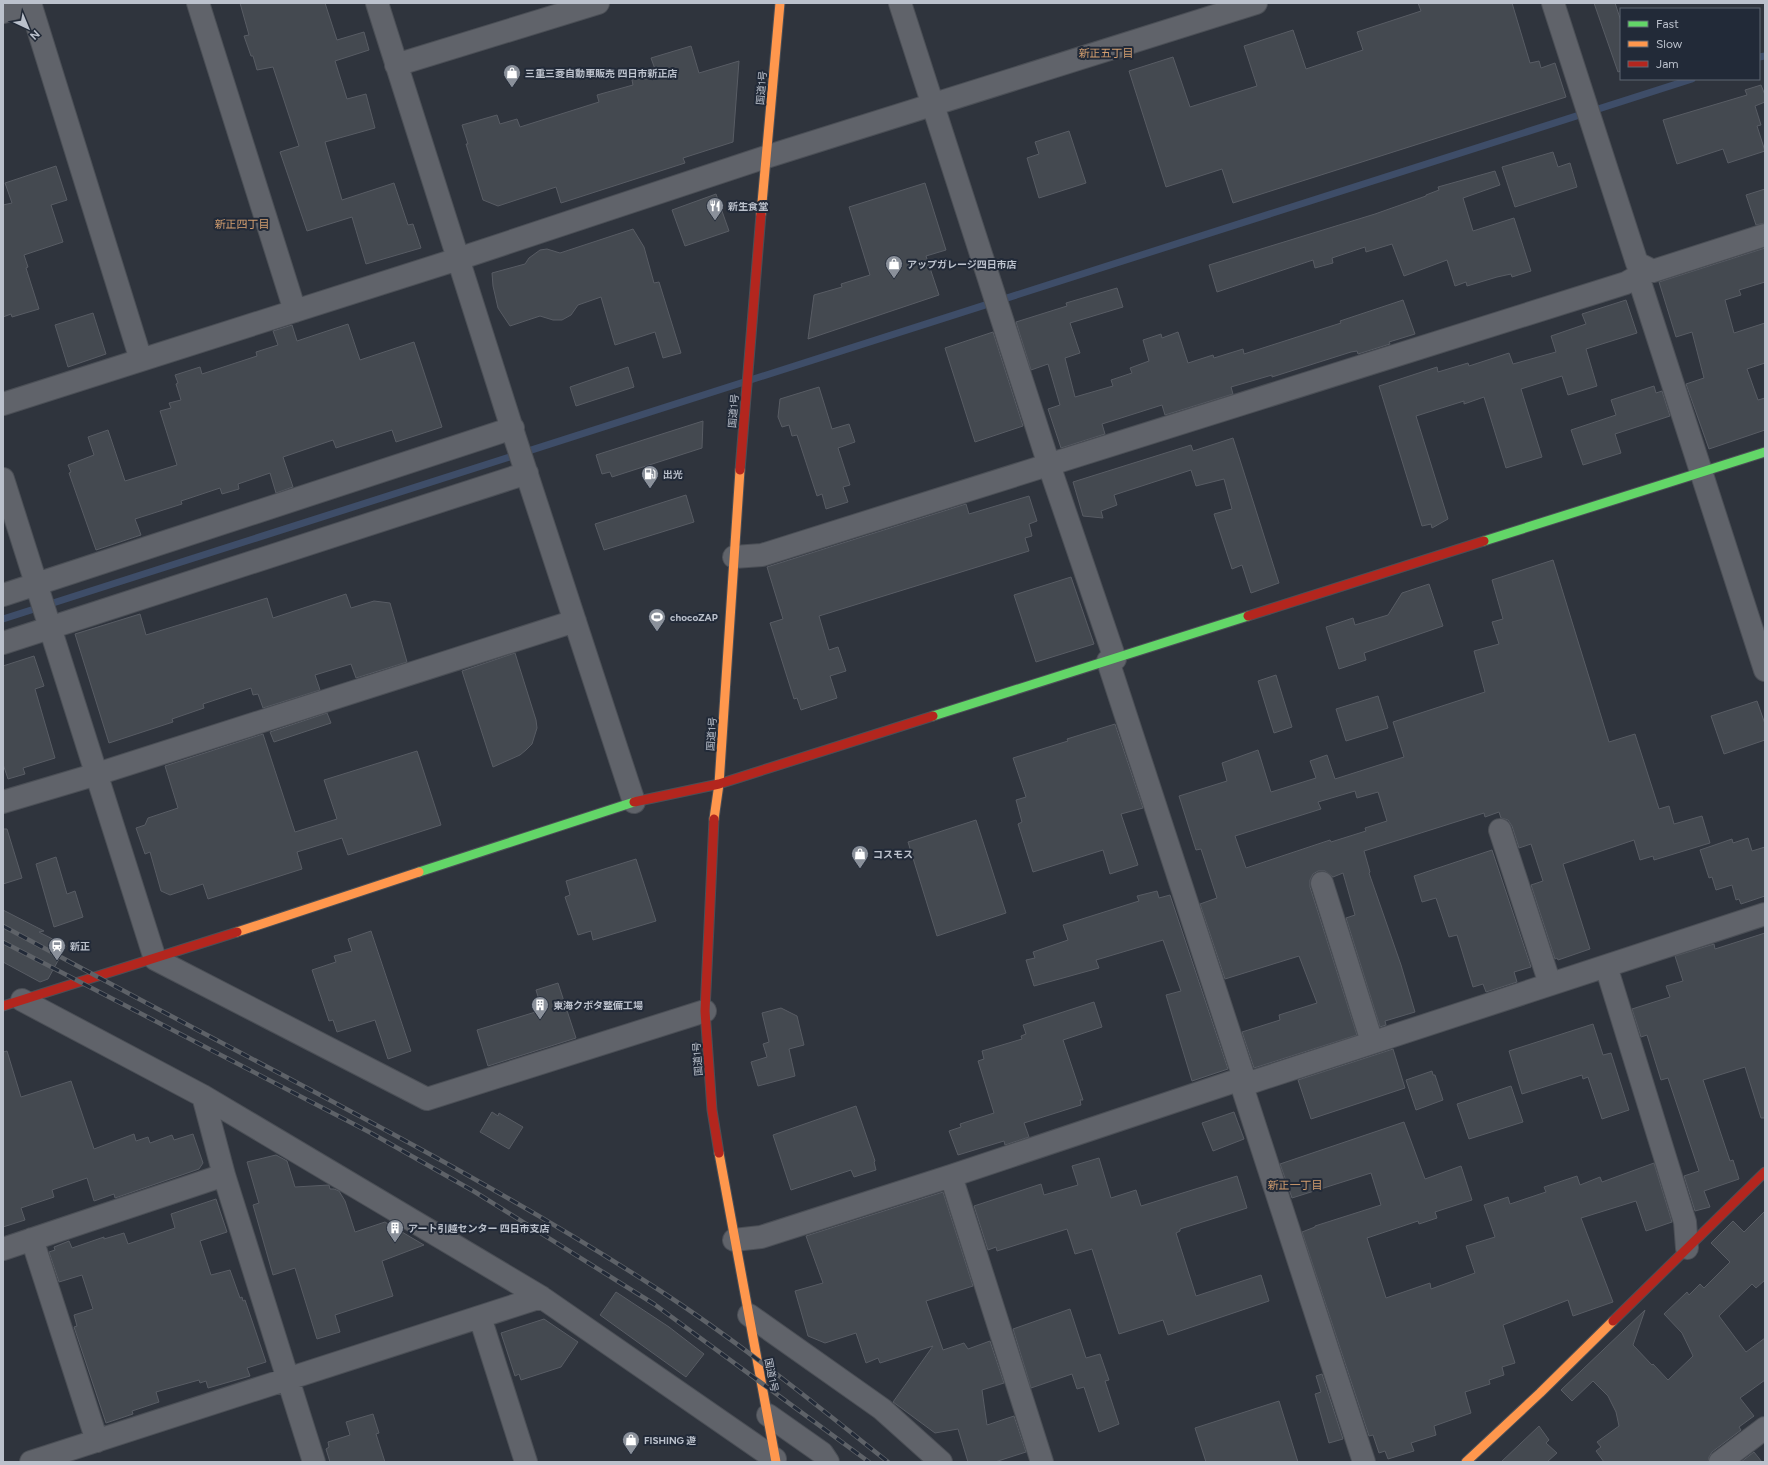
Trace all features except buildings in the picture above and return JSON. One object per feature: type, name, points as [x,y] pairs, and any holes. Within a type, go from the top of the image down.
[{"type":"main road","name":"国道1号","points":[[775,1460],[768,1415],[734,1240],[712,1110],[705,1011],[713,825],[719,784],[744,409],[750,355],[780,3]]},
{"type":"main road","points":[[9,1004],[155,959],[634,802],[719,784],[1765,452]]},
{"type":"main road","points":[[1466,1462],[1540,1393],[1765,1172]]},
{"type":"street","points":[[3,12],[30,3],[141,360]]},
{"type":"street","points":[[198,3],[295,311]]},
{"type":"street","points":[[377,3],[458,259],[634,802]]},
{"type":"street","points":[[396,65],[598,3]]},
{"type":"street","points":[[900,3],[1049,465],[1364,1462]]},
{"type":"street","points":[[3,404],[458,259],[766,157],[933,106],[1256,3]]},
{"type":"street","points":[[1553,3],[1593,131],[1641,271],[1702,472],[1765,670]]},
{"type":"street","points":[[734,557],[762,555],[1626,283],[1641,271],[1653,271],[1765,235]]},
{"type":"street","points":[[3,595],[38,588],[514,433]]},
{"type":"street","points":[[3,643],[49,624],[526,470]]},
{"type":"street","points":[[3,479],[155,959],[427,1099],[705,1011]]},
{"type":"street","points":[[3,802],[97,774],[575,621]]},
{"type":"street","points":[[1500,830],[1550,984]]},
{"type":"street","points":[[1322,883],[1372,1042]]},
{"type":"street","points":[[734,1240],[761,1237],[951,1176],[1232,1082],[1244,1083],[1765,914]]},
{"type":"street","points":[[1606,966],[1685,1222],[1687,1248]]},
{"type":"street","points":[[9,1004],[203,1096],[542,1297],[775,1460]]},
{"type":"street","points":[[203,1096],[224,1175],[314,1462]]},
{"type":"street","points":[[3,1249],[224,1175]]},
{"type":"street","points":[[951,1176],[1042,1462]]},
{"type":"street","points":[[32,1239],[97,1441]]},
{"type":"street","points":[[31,1462],[542,1297]]},
{"type":"street","points":[[749,1315],[882,1409],[941,1462]]},
{"type":"street","points":[[480,1317],[526,1462]]},
{"type":"street","points":[[768,1415],[822,1453],[828,1462]]},
{"type":"street","points":[[1720,1462],[1765,1428]]},
{"type":"waterway","points":[[1760,57],[1765,56]]},
{"type":"waterway","points":[[3,619],[1689,80]]},
{"type":"railway","points":[[3,926],[444,1162],[553,1224],[689,1310],[776,1373],[888,1462]]},
{"type":"railway","points":[[3,942],[371,1133],[475,1192],[654,1304],[869,1462]]},
{"type":"traffic: fast","points":[[1484,541],[1765,452]]},
{"type":"traffic: fast","points":[[933,716],[1248,616]]},
{"type":"traffic: fast","points":[[419,872],[634,802]]},
{"type":"traffic: slow","points":[[761,214],[780,3]]},
{"type":"traffic: slow","points":[[714,819],[719,784],[740,470]]},
{"type":"traffic: slow","points":[[237,932],[419,872]]},
{"type":"traffic: slow","points":[[719,1153],[776,1462]]},
{"type":"traffic: slow","points":[[1466,1462],[1540,1393],[1613,1321]]},
{"type":"traffic: jam","points":[[740,470],[761,214]]},
{"type":"traffic: jam","points":[[1248,616],[1484,541]]},
{"type":"traffic: jam","points":[[634,802],[719,784],[933,716]]},
{"type":"traffic: jam","points":[[714,819],[705,1011],[712,1110],[719,1153]]},
{"type":"traffic: jam","points":[[3,1006],[237,932]]},
{"type":"traffic: jam","points":[[1613,1321],[1765,1172]]},
{"type":"place","name":"三重三菱自動車販売 四日市新正店","points":[[512,88]]},
{"type":"place","name":"新生食堂","points":[[715,221]]},
{"type":"place","name":"アップガレージ四日市店","points":[[894,279]]},
{"type":"place","name":"出光","points":[[650,489]]},
{"type":"place","name":"chocoZAP","points":[[657,632]]},
{"type":"place","name":"コスモス","points":[[860,869]]},
{"type":"place","name":"新正","points":[[57,961]]},
{"type":"place","name":"東海クボタ整備工場","points":[[540,1020]]},
{"type":"place","name":"アート引越センター 四日市支店","points":[[395,1243]]},
{"type":"place","name":"FISHING 遊","points":[[631,1455]]},
{"type":"district","name":"新正五丁目","points":[[1106,53]]},
{"type":"district","name":"新正四丁目","points":[[242,224]]},
{"type":"district","name":"新正一丁目","points":[[1295,1185]]}]
